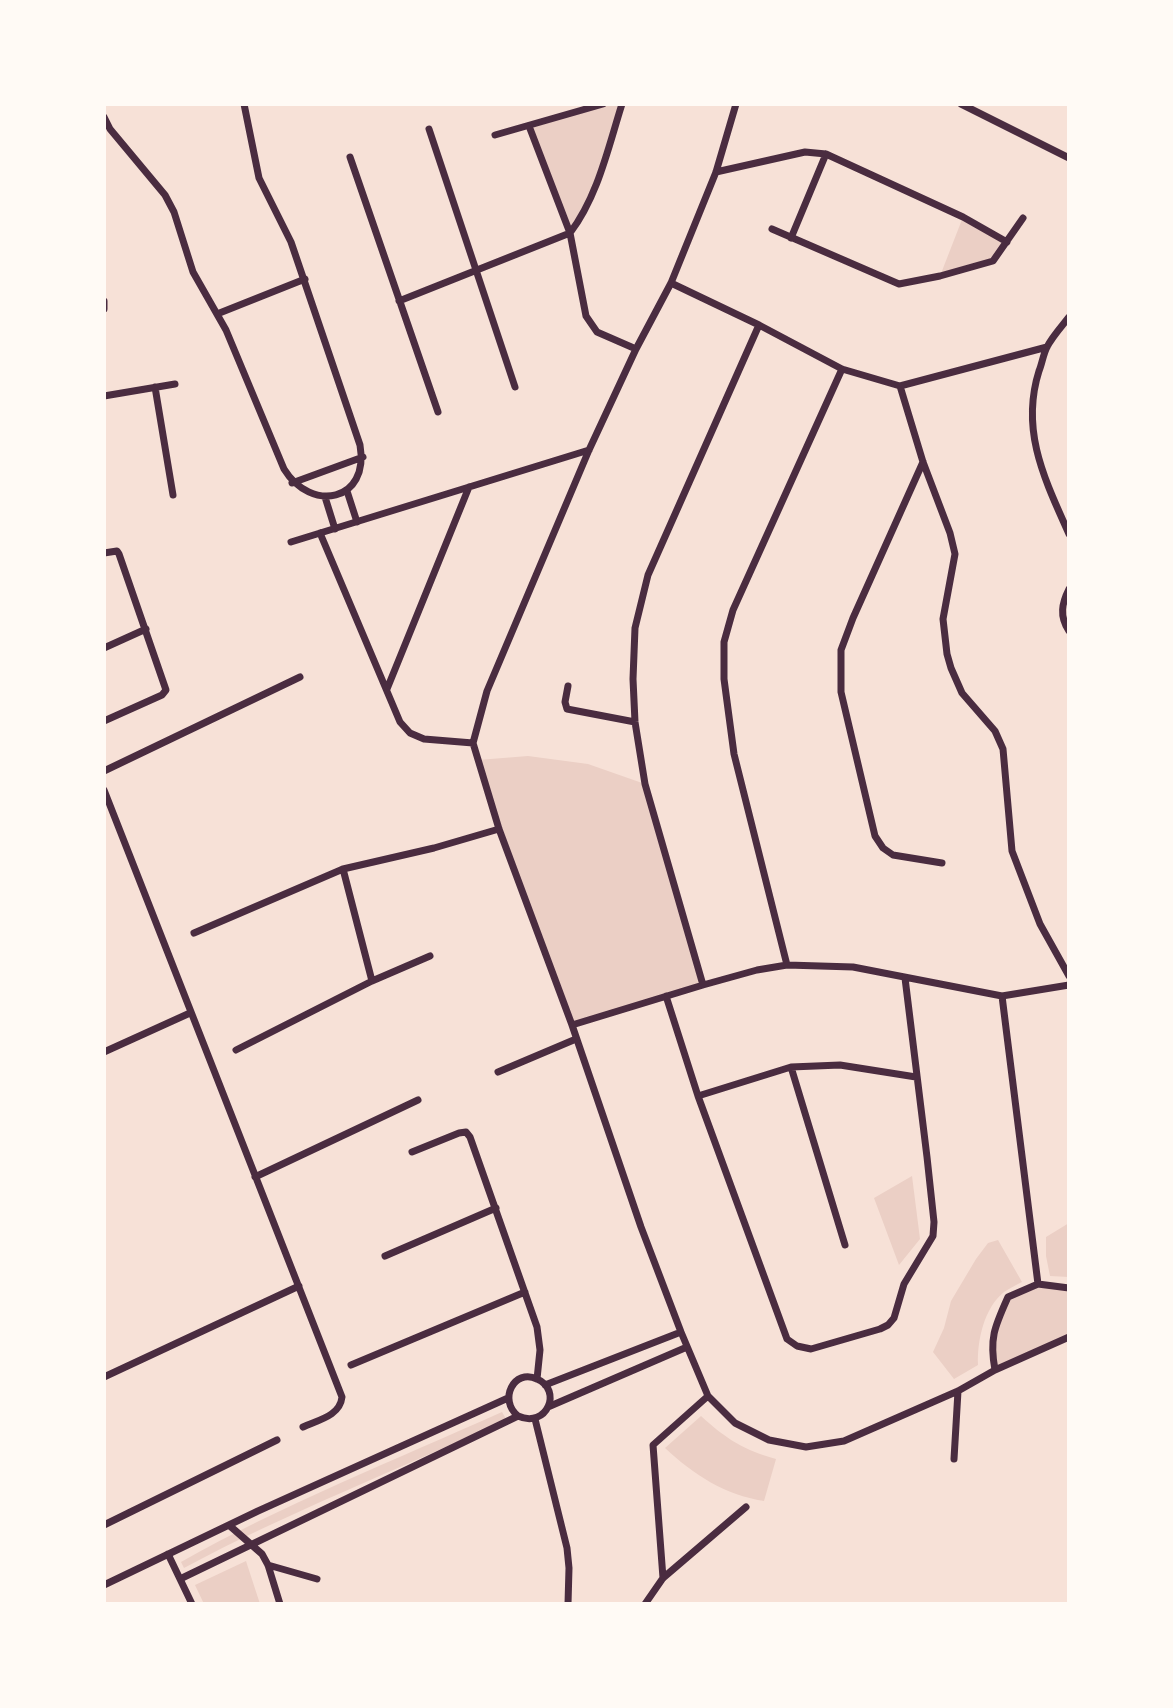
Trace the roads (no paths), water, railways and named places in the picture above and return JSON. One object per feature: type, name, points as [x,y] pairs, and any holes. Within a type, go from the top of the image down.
[{"type":"street","points":[[104,117],[110,129],[165,195],[174,212],[193,272],[226,330],[292,483],[325,497],[347,491],[358,476],[363,457],[305,279],[291,242],[259,178],[244,104]]},
{"type":"street","points":[[495,135],[603,104]]},
{"type":"street","points":[[399,301],[570,233],[591,200],[622,104]]},
{"type":"street","points":[[736,104],[716,172],[671,283],[589,450],[487,691],[473,743],[499,829],[681,1332],[708,1396],[735,1423],[769,1440],[806,1447],[844,1441],[958,1391],[995,1370],[1069,1337]]},
{"type":"street","points":[[961,104],[1069,158]]},
{"type":"street","points":[[529,126],[570,233],[586,316],[597,332],[636,349]]},
{"type":"street","points":[[429,129],[515,387]]},
{"type":"street","points":[[716,172],[805,152],[826,154],[963,217],[1007,242]]},
{"type":"street","points":[[791,238],[826,154]]},
{"type":"street","points":[[350,157],[438,412]]},
{"type":"street","points":[[772,229],[899,284],[993,261],[1023,218]]},
{"type":"street","points":[[217,314],[305,279]]},
{"type":"street","points":[[671,283],[842,369],[900,386],[1047,347]]},
{"type":"street","points":[[104,301],[104,309]]},
{"type":"street","points":[[1069,317],[1047,347],[1032,400],[1032,429],[1044,478],[1069,534]]},
{"type":"street","points":[[703,985],[645,784],[635,722],[635,628],[648,575],[759,325]]},
{"type":"street","points":[[787,965],[734,754],[724,679],[724,642],[733,610],[842,369]]},
{"type":"street","points":[[104,396],[175,384]]},
{"type":"street","points":[[900,386],[955,554],[943,619],[951,668],[962,693],[1000,739],[1012,851],[1040,924],[1069,976]]},
{"type":"street","points":[[155,387],[173,495]]},
{"type":"street","points":[[291,542],[589,450]]},
{"type":"street","points":[[292,483],[363,457]]},
{"type":"street","points":[[923,462],[841,650],[841,692],[875,836],[883,848],[893,855],[942,863]]},
{"type":"street","points":[[387,689],[469,487]]},
{"type":"street","points":[[347,491],[357,522]]},
{"type":"street","points":[[325,497],[335,529]]},
{"type":"street","points":[[320,533],[400,722],[410,733],[424,739],[473,743]]},
{"type":"street","points":[[104,553],[117,551],[119,554],[166,688],[164,693],[104,721]]},
{"type":"street","points":[[1069,589],[1063,600],[1062,613],[1069,631]]},
{"type":"street","points":[[104,648],[146,629]]},
{"type":"street","points":[[104,771],[300,677]]},
{"type":"street","points":[[568,686],[564,706],[567,709],[635,722]]},
{"type":"street","points":[[104,790],[342,1397],[341,1406],[334,1413],[303,1427]]},
{"type":"street","points":[[194,933],[343,869],[499,829]]},
{"type":"street","points":[[343,869],[372,981]]},
{"type":"street","points":[[236,1050],[372,981],[430,956]]},
{"type":"street","points":[[572,1025],[703,985],[787,965],[853,967],[1002,996],[1069,985]]},
{"type":"street","points":[[666,996],[698,1096],[787,1339],[797,1346],[811,1349],[888,1325],[894,1318],[904,1284],[933,1236],[934,1222],[905,978]]},
{"type":"street","points":[[1002,996],[1038,1284]]},
{"type":"street","points":[[104,1052],[190,1013]]},
{"type":"street","points":[[498,1072],[576,1039]]},
{"type":"street","points":[[698,1096],[791,1067],[840,1065],[916,1077]]},
{"type":"street","points":[[791,1067],[845,1245]]},
{"type":"street","points":[[255,1177],[418,1100]]},
{"type":"street","points":[[412,1152],[452,1134],[466,1132],[470,1137],[537,1327],[540,1350],[537,1379]]},
{"type":"street","points":[[385,1256],[496,1208]]},
{"type":"street","points":[[995,1370],[991,1350],[994,1328],[1008,1297],[1038,1284],[1069,1288]]},
{"type":"street","points":[[104,1377],[299,1286]]},
{"type":"street","points":[[351,1365],[525,1292]]},
{"type":"street","points":[[545,1385],[681,1332]]},
{"type":"street","points":[[548,1407],[550,1395],[545,1385],[537,1379],[525,1377],[515,1382],[509,1392],[510,1409],[523,1419],[535,1419],[548,1407],[687,1347]]},
{"type":"street","points":[[593,1367],[600,1385]]},
{"type":"street","points":[[954,1459],[958,1391]]},
{"type":"street","points":[[663,1578],[653,1445],[708,1396]]},
{"type":"street","points":[[104,1585],[508,1398]]},
{"type":"street","points":[[180,1579],[518,1416]]},
{"type":"street","points":[[535,1419],[567,1548],[568,1604]]},
{"type":"street","points":[[104,1525],[277,1440]]},
{"type":"street","points":[[645,1604],[663,1578],[746,1507]]},
{"type":"street","points":[[230,1526],[262,1554],[280,1604]]},
{"type":"street","points":[[168,1554],[192,1604]]},
{"type":"street","points":[[268,1565],[317,1579]]}]
